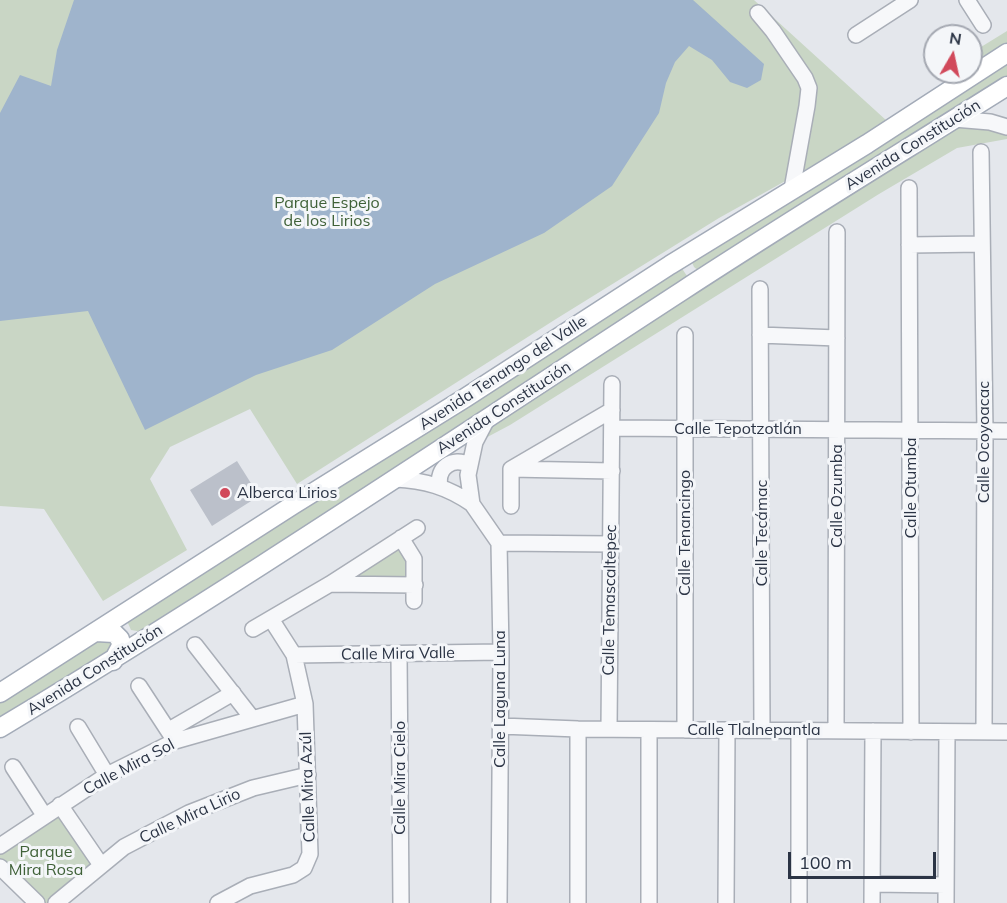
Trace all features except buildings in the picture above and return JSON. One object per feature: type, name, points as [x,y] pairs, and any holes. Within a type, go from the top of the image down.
[{"type":"main road","name":"Avenida Tenango del Valle","points":[[0,693],[670,265],[1007,53]]},
{"type":"main road","name":"Avenida Constitución","points":[[0,728],[112,661],[486,421],[685,289],[1007,86]]},
{"type":"main road","points":[[694,250],[691,257],[693,268],[700,273],[710,273]]},
{"type":"main road","points":[[670,265],[678,265],[687,272],[688,281],[685,289]]},
{"type":"main road","points":[[137,606],[126,621],[130,630],[136,633],[155,633]]},
{"type":"main road","points":[[96,632],[114,633],[120,639],[122,646],[112,661]]},
{"type":"street","points":[[856,35],[910,0]]},
{"type":"street","points":[[967,0],[982,24]]},
{"type":"street","points":[[758,13],[805,78],[809,88],[792,189]]},
{"type":"street","points":[[954,119],[1006,122]]},
{"type":"street","name":"Calle Ocoyoacac","points":[[981,152],[985,430],[984,731]]},
{"type":"street","name":"Calle Otumba","points":[[909,189],[911,732]]},
{"type":"street","name":"Calle Ozumba","points":[[836,731],[837,232]]},
{"type":"street","points":[[909,245],[982,244]]},
{"type":"street","name":"Calle Tecámac","points":[[760,289],[762,730]]},
{"type":"street","name":"Calle Tenancingo","points":[[685,335],[685,730]]},
{"type":"street","points":[[760,335],[837,338]]},
{"type":"street","name":"Calle Temascaltepec","points":[[609,729],[612,384]]},
{"type":"street","points":[[511,470],[612,410]]},
{"type":"street","points":[[486,421],[475,442],[469,465],[469,485],[472,504],[499,543],[611,544]]},
{"type":"street","name":"Calle Tepotzotlán","points":[[613,428],[1007,431]]},
{"type":"street","points":[[440,486],[439,477],[447,465],[455,462],[469,465]]},
{"type":"street","points":[[511,470],[612,471]]},
{"type":"street","points":[[511,470],[511,506]]},
{"type":"street","points":[[395,479],[440,486],[472,504]]},
{"type":"street","points":[[253,629],[330,584],[417,528]]},
{"type":"street","points":[[401,538],[414,559],[414,601]]},
{"type":"street","name":"Calle Laguna Luna","points":[[499,543],[501,652],[499,903]]},
{"type":"street","points":[[330,584],[415,585]]},
{"type":"street","name":"Calle Mira Azúl","points":[[218,903],[250,886],[293,875],[304,868],[310,854],[305,704],[294,655],[271,619]]},
{"type":"street","points":[[195,645],[252,718]]},
{"type":"street","name":"Calle Mira Valle","points":[[294,655],[501,652]]},
{"type":"street","name":"Calle Mira Cielo","points":[[399,654],[401,903]]},
{"type":"street","points":[[139,686],[172,736],[233,693]]},
{"type":"street","name":"Calle Mira Sol","points":[[0,846],[44,815],[172,736],[305,704]]},
{"type":"street","name":"Calle Tlalnepantla","points":[[501,726],[650,730],[1007,732]]},
{"type":"street","points":[[78,727],[107,775]]},
{"type":"street","points":[[578,729],[578,903]]},
{"type":"street","points":[[649,903],[650,730]]},
{"type":"street","points":[[726,903],[727,730]]},
{"type":"street","points":[[799,731],[799,903]]},
{"type":"street","points":[[872,903],[873,731]]},
{"type":"street","points":[[946,903],[947,732]]},
{"type":"street","points":[[12,767],[44,815]]},
{"type":"street","name":"Calle Mira Lirio","points":[[56,903],[124,847],[189,813],[253,788],[308,775]]},
{"type":"street","points":[[60,805],[101,865]]},
{"type":"street","points":[[0,867],[37,903]]},
{"type":"street","points":[[872,884],[946,885]]},
{"type":"green space","name":"Parque Espejo de los Lirios","points":[[0,0],[754,0],[887,121],[719,218],[297,484],[250,409],[170,447],[150,479],[187,550],[103,601],[44,509],[0,506]]},
{"type":"green space","points":[[1007,31],[1007,45],[983,60],[983,46]]},
{"type":"green space","points":[[1007,54],[1007,85],[701,273],[694,267],[691,260],[961,84],[983,84],[983,70]]},
{"type":"green space","points":[[954,122],[974,123],[1007,133],[1007,139],[957,148],[879,194],[510,425],[478,442],[482,431]]},
{"type":"green space","points":[[681,267],[688,281],[143,632],[131,630],[127,621]]},
{"type":"green space","points":[[401,541],[413,582],[337,582]]},
{"type":"green space","points":[[96,632],[120,647],[0,726],[0,695]]},
{"type":"green space","name":"Parque Mira Rosa","points":[[60,805],[100,867],[55,903],[35,903],[0,869],[0,848]]},
{"type":"water","name":"Parque Espejo de los Lirios","points":[[74,0],[693,0],[764,64],[761,80],[747,88],[730,82],[712,60],[689,46],[675,62],[666,83],[659,113],[612,186],[544,233],[435,284],[332,350],[256,375],[145,430],[88,311],[0,321],[0,113],[20,75],[51,86],[57,50]]},
{"type":"place","name":"Alberca Lirios","points":[[225,493]]}]
